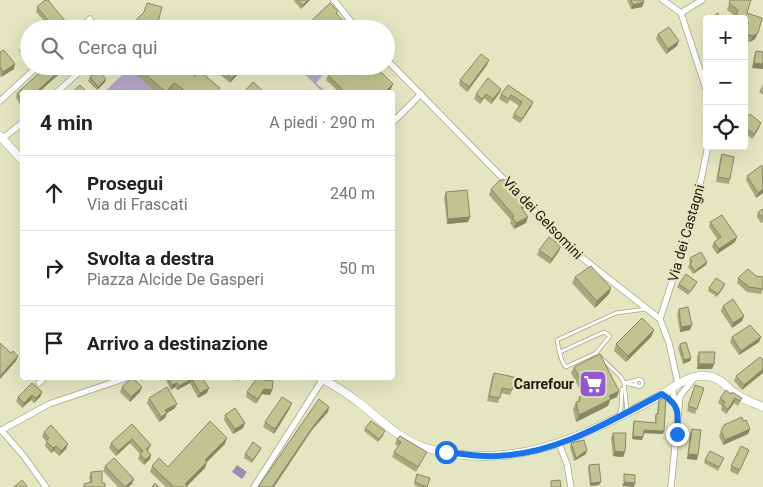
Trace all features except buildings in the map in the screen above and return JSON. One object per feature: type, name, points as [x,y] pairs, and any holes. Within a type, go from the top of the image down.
[{"type":"main road","points":[[1,138],[20,158]]},
{"type":"main road","points":[[324,380],[356,401],[401,437],[428,448],[496,456],[529,452],[559,444],[615,419],[695,377],[716,378],[744,398],[763,407]]},
{"type":"street","points":[[334,0],[350,20]]},
{"type":"street","points":[[662,0],[681,13],[703,80]]},
{"type":"street","points":[[681,13],[702,0]]},
{"type":"street","name":"Via dei Gelsomini","points":[[395,68],[576,253],[660,319]]},
{"type":"street","points":[[0,101],[28,75]]},
{"type":"street","points":[[58,90],[76,75]]},
{"type":"street","points":[[202,75],[208,80]]},
{"type":"street","points":[[395,120],[421,94]]},
{"type":"street","points":[[1,138],[20,124]]},
{"type":"street","name":"Via dei Castagni","points":[[660,319],[694,213],[707,150]]},
{"type":"street","points":[[660,319],[669,343],[680,385],[671,487]]},
{"type":"street","points":[[46,487],[23,454],[0,431],[49,404],[120,380]]},
{"type":"street","points":[[254,487],[320,380]]},
{"type":"street","points":[[674,401],[680,385]]},
{"type":"street","points":[[662,394],[674,401],[678,412]]},
{"type":"street","points":[[559,444],[567,464],[571,487]]},
{"type":"lane","points":[[560,352],[604,332],[610,336],[596,353],[566,367],[563,363],[560,352],[557,340],[616,313],[646,309]]},
{"type":"lane","points":[[596,353],[615,370],[624,384],[627,405],[625,414]]},
{"type":"lane","points":[[637,380],[643,382],[642,386],[624,384],[637,380]]},
{"type":"lane","points":[[615,419],[622,408],[624,384]]},
{"type":"shaded area","points":[[122,75],[196,75],[214,90],[106,90]]},
{"type":"shaded area","points":[[306,75],[323,75],[316,83],[324,90],[320,90]]},
{"type":"shaded area","points":[[237,465],[247,472],[242,479],[232,472]]},
{"type":"place","name":"Carrefour","points":[[593,384]]},
{"type":"route","points":[[446,452],[496,456],[540,450],[559,444],[607,423],[662,394],[674,401],[678,412],[677,434]]}]
